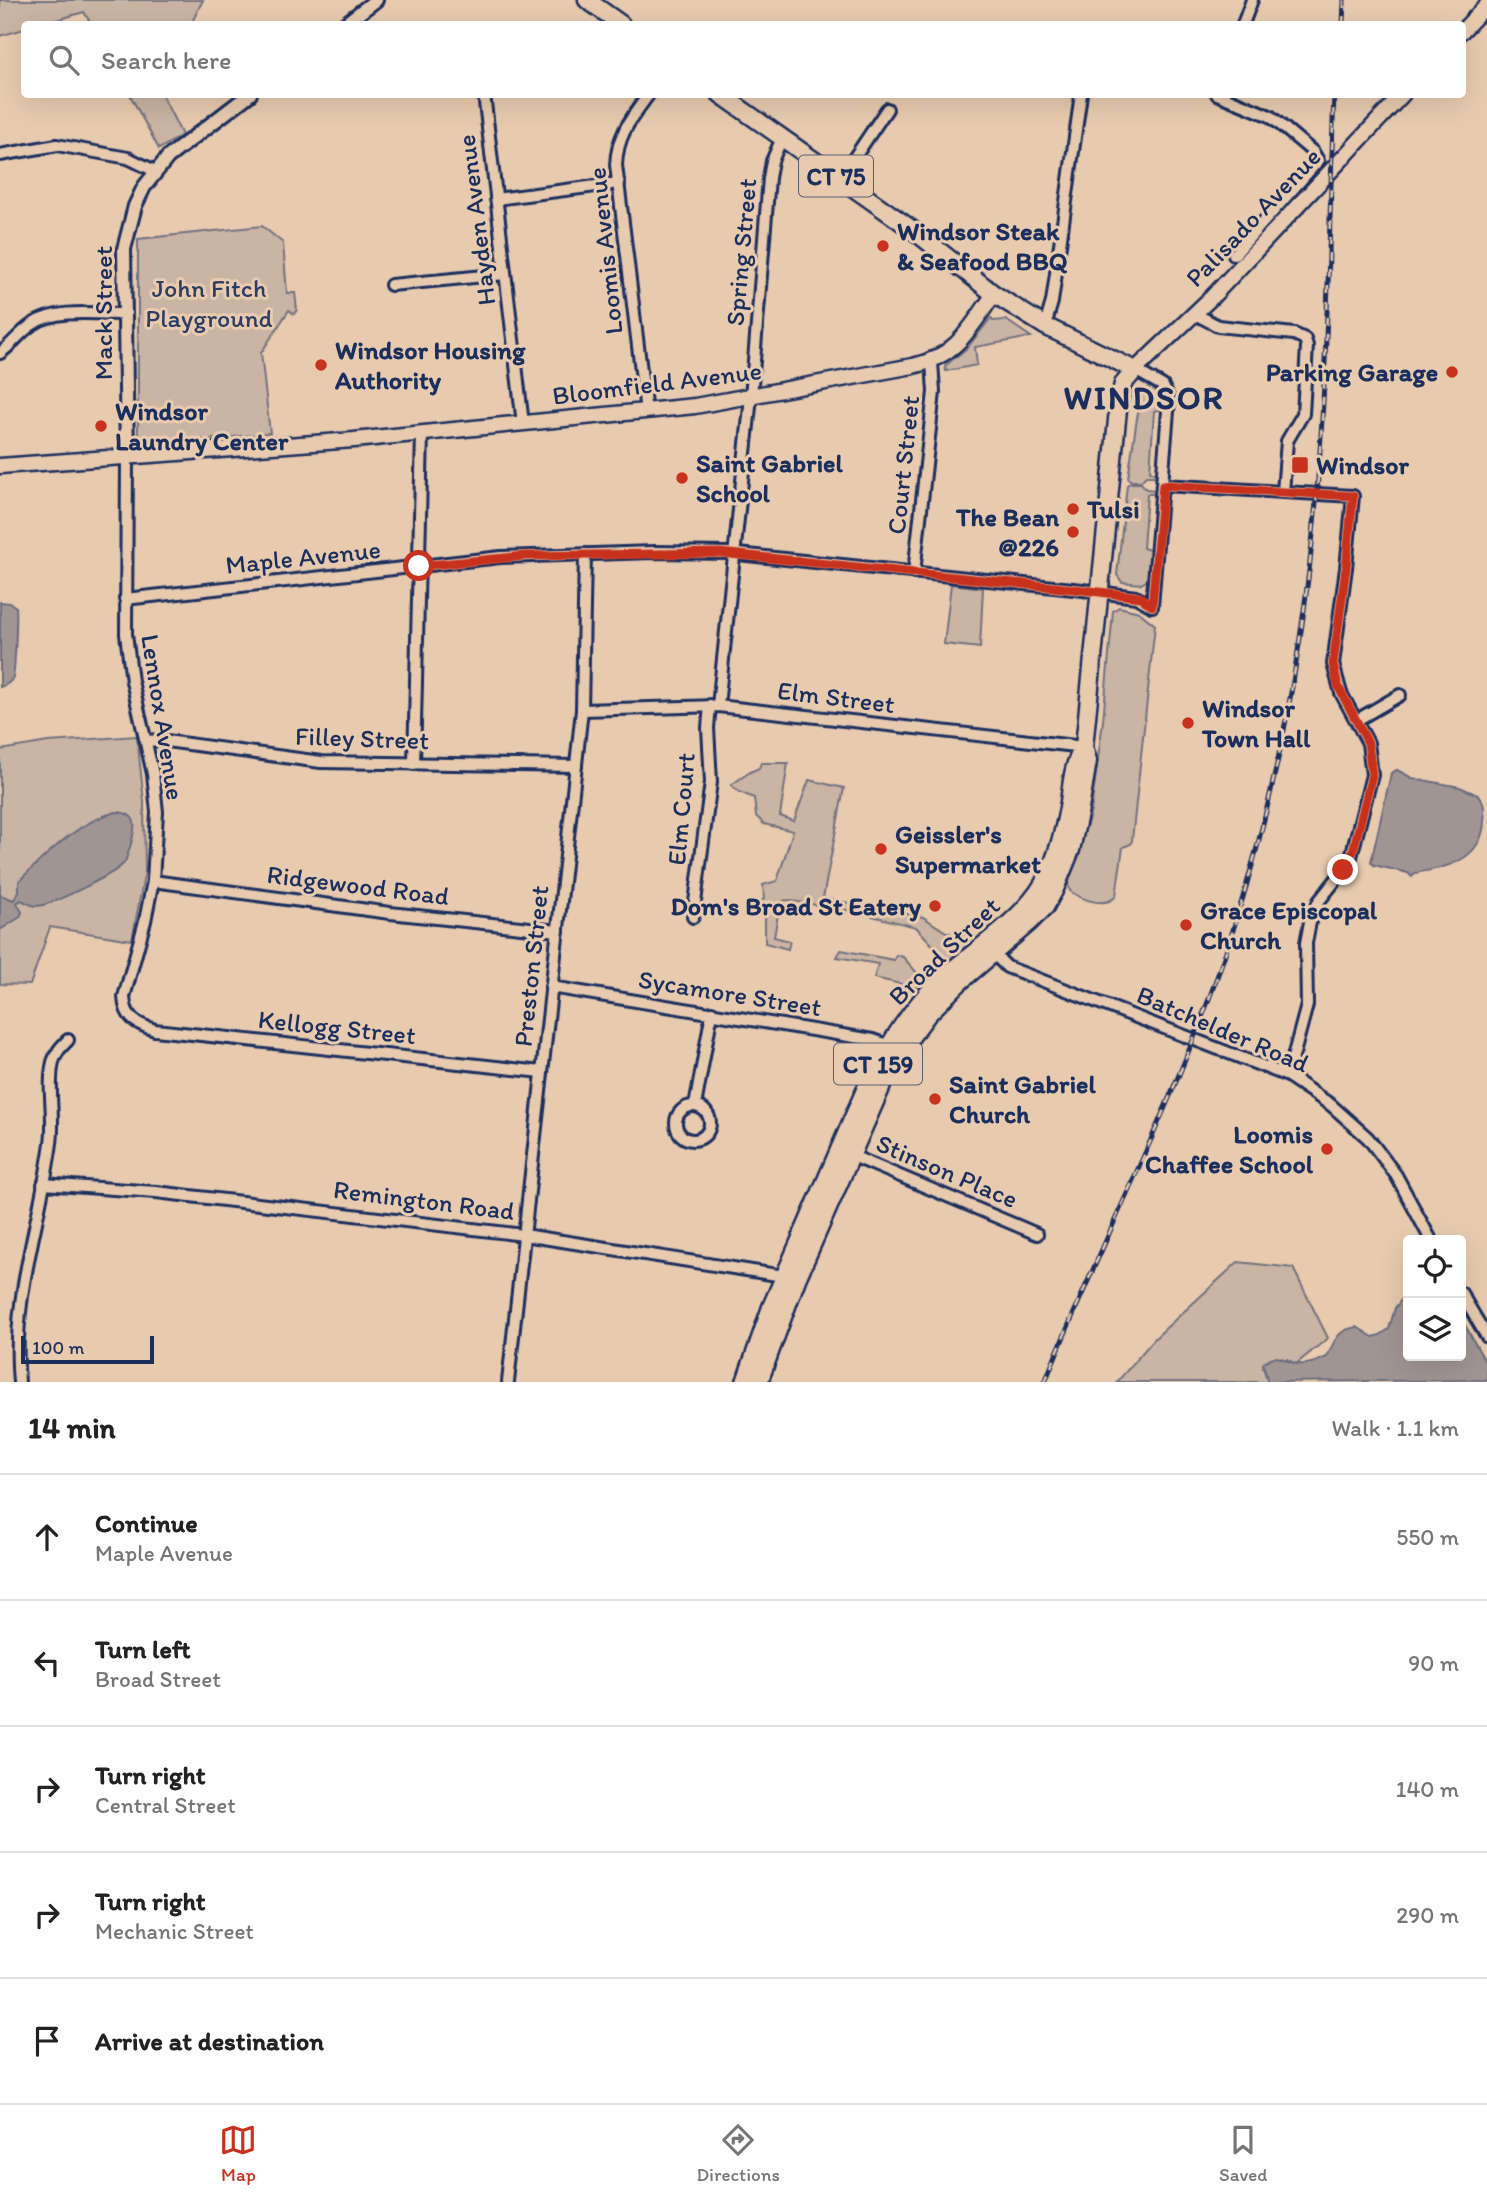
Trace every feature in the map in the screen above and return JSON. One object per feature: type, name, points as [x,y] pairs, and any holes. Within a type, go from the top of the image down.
[{"type":"main road","points":[[587,0],[617,21]]},
{"type":"main road","points":[[1466,27],[1487,5]]},
{"type":"main road","name":"CT 75","points":[[726,98],[913,230],[994,294],[1045,326],[1135,370]]},
{"type":"main road","name":"Palisado Avenue","points":[[1135,370],[1195,314],[1399,98]]},
{"type":"main road","name":"Bloomfield Avenue","points":[[0,466],[422,434],[646,412],[751,397],[932,362],[959,343],[994,294]]},
{"type":"main road","name":"Broad Street","points":[[759,1382],[791,1277],[845,1153],[884,1079],[894,1048],[1049,886],[1065,849],[1075,760],[1084,747],[1120,396],[1123,384],[1135,370]]},
{"type":"main road","name":"Broad Street","points":[[745,1382],[771,1307],[791,1277]]},
{"type":"street","points":[[349,21],[376,0]]},
{"type":"street","points":[[1243,21],[1252,0]]},
{"type":"street","name":"Mack Street","points":[[127,458],[124,249],[127,228],[135,206],[155,171],[182,145],[245,98]]},
{"type":"street","name":"Hayden Avenue","points":[[484,98],[523,424]]},
{"type":"street","name":"Loomis Avenue","points":[[646,98],[624,128],[618,143],[616,164],[646,412]]},
{"type":"street","points":[[1045,326],[1052,302],[1080,98]]},
{"type":"street","points":[[1227,98],[1270,116],[1313,152],[1318,161],[1234,254]]},
{"type":"street","points":[[840,179],[887,108]]},
{"type":"street","name":"Spring Street","points":[[714,706],[735,554],[769,178],[772,161],[782,138]]},
{"type":"street","points":[[0,155],[57,145],[128,158],[155,171]]},
{"type":"street","points":[[496,199],[619,183]]},
{"type":"street","points":[[391,285],[505,274]]},
{"type":"street","points":[[0,353],[32,324],[44,318],[59,315],[124,314]]},
{"type":"street","points":[[1195,314],[1219,326],[1294,334],[1305,339],[1307,346],[1303,414],[1287,442],[1283,492]]},
{"type":"street","name":"Court Street","points":[[914,573],[935,384],[932,362]]},
{"type":"street","points":[[1135,370],[1159,383],[1169,395],[1163,485],[1353,496],[1333,664],[1338,686],[1364,733],[1371,754],[1370,786],[1351,856],[1319,901],[1310,922],[1306,943],[1307,1005],[1288,1076]]},
{"type":"street","points":[[414,764],[422,434]]},
{"type":"street","name":"Lennox Avenue","points":[[127,458],[125,599],[128,658],[147,741],[157,811],[153,881],[124,997],[130,1019]]},
{"type":"street","name":"Maple Avenue","points":[[125,599],[501,557],[685,552],[735,554],[1099,592],[1140,597],[1152,606],[1163,485]]},
{"type":"street","name":"Preston Street","points":[[508,1382],[582,710],[585,554]]},
{"type":"street","points":[[1357,720],[1400,695]]},
{"type":"street","name":"Elm Street","points":[[582,710],[714,706],[1084,747]]},
{"type":"street","name":"Elm Court","points":[[693,917],[711,782],[708,728],[714,706]]},
{"type":"street","name":"Filley Street","points":[[147,741],[159,740],[321,762],[576,766]]},
{"type":"street","name":"Ridgewood Road","points":[[153,881],[390,913],[558,931]]},
{"type":"street","name":"Batchelder Road","points":[[989,948],[1007,967],[1288,1076],[1331,1105],[1368,1138],[1396,1175],[1429,1235]]},
{"type":"street","name":"Sycamore Street","points":[[551,987],[873,1040],[894,1048]]},
{"type":"street","points":[[695,1106],[712,1012]]},
{"type":"street","name":"Kellogg Street","points":[[130,1019],[155,1030],[542,1072]]},
{"type":"street","points":[[19,1382],[17,1344],[22,1289],[52,1140],[53,1063],[58,1051],[68,1040]]},
{"type":"street","name":"Stinson Place","points":[[845,1153],[1037,1234]]},
{"type":"street","name":"Remington Road","points":[[43,1184],[156,1192],[524,1235],[791,1277]]},
{"type":"street","points":[[1464,1298],[1487,1337]]},
{"type":"green space","points":[[0,0],[203,0],[192,21],[89,21],[84,12],[53,21],[21,21],[21,30],[0,36]]},
{"type":"green space","points":[[132,98],[164,98],[182,135],[159,149]]},
{"type":"green space","name":"John Fitch Playground","points":[[262,226],[283,243],[287,293],[295,293],[297,310],[294,314],[289,310],[261,353],[270,433],[138,447],[138,239]]},
{"type":"green space","points":[[991,318],[993,321],[1006,320],[1031,337],[975,347],[977,365],[946,371],[945,366],[967,348]]},
{"type":"green space","points":[[1152,386],[1160,393],[1163,405],[1163,409],[1154,411],[1150,471],[1157,476],[1131,481],[1128,478],[1140,398],[1143,392]]},
{"type":"green space","points":[[1141,483],[1146,489],[1156,490],[1153,494],[1147,494],[1143,548],[1150,550],[1151,554],[1148,580],[1141,584],[1122,582],[1117,575],[1127,485]]},
{"type":"green space","points":[[951,584],[983,588],[980,648],[944,644]]},
{"type":"green space","points":[[1119,607],[1139,612],[1155,625],[1132,840],[1131,844],[1123,847],[1116,896],[1106,902],[1100,902],[1086,900],[1070,891],[1068,885],[1091,811],[1113,611]]},
{"type":"green space","points":[[137,736],[144,802],[145,871],[132,940],[50,927],[30,985],[0,984],[0,750],[48,742]]},
{"type":"green space","points":[[761,763],[788,763],[780,816],[794,821],[809,780],[844,788],[823,898],[923,917],[946,932],[976,939],[943,966],[938,961],[941,954],[916,927],[852,911],[786,900],[780,903],[774,937],[790,941],[788,949],[765,943],[765,917],[758,903],[764,899],[763,885],[777,881],[793,831],[764,824],[756,816],[754,798],[739,792],[731,785],[759,768]]},
{"type":"green space","points":[[841,950],[894,960],[896,955],[903,957],[925,982],[918,988],[874,978],[878,964],[837,957]]},
{"type":"green space","points":[[1238,1262],[1293,1268],[1328,1338],[1296,1364],[1287,1359],[1263,1367],[1268,1382],[1117,1382],[1154,1339]]},
{"type":"shaded area","points":[[0,602],[10,603],[16,607],[16,612],[13,677],[8,684],[0,687]]},
{"type":"shaded area","points":[[1397,770],[1412,778],[1460,787],[1480,796],[1484,823],[1481,836],[1469,854],[1450,865],[1415,873],[1412,877],[1408,873],[1371,862],[1391,773]]},
{"type":"shaded area","points":[[116,812],[129,816],[134,824],[132,841],[124,863],[96,881],[43,905],[30,905],[21,900],[17,903],[22,912],[20,917],[0,930],[0,895],[14,900],[19,891],[19,881],[52,850],[88,823]]},
{"type":"shaded area","points":[[1403,1298],[1403,1361],[1466,1361],[1466,1327],[1487,1365],[1487,1380],[1268,1382],[1263,1364],[1268,1360],[1276,1357],[1299,1364],[1327,1357],[1337,1337],[1350,1328],[1357,1327],[1373,1337],[1389,1329],[1395,1308]]},
{"type":"railway","points":[[1343,21],[1344,0]]},
{"type":"railway","points":[[1045,1382],[1168,1101],[1213,988],[1249,876],[1276,767],[1297,657],[1317,490],[1326,342],[1334,98]]},
{"type":"place","name":"Windsor Steak & Seafood BBQ","points":[[883,246]]},
{"type":"place","name":"Windsor Housing Authority","points":[[321,365]]},
{"type":"place","name":"Parking Garage","points":[[1452,372]]},
{"type":"place","name":"Windsor Laundry Center","points":[[101,426]]},
{"type":"place","name":"Windsor","points":[[1300,465]]},
{"type":"place","name":"Saint Gabriel School","points":[[682,478]]},
{"type":"place","name":"Tulsi","points":[[1073,509]]},
{"type":"place","name":"The Bean @226","points":[[1073,532]]},
{"type":"place","name":"Windsor Town Hall","points":[[1188,723]]},
{"type":"place","name":"Geissler's Supermarket","points":[[881,849]]},
{"type":"place","name":"Dom's Broad St Eatery","points":[[935,906]]},
{"type":"place","name":"Grace Episcopal Church","points":[[1186,925]]},
{"type":"place","name":"Saint Gabriel Church","points":[[935,1099]]},
{"type":"place","name":"Loomis Chaffee School","points":[[1327,1149]]},
{"type":"district","name":"WINDSOR","points":[[1144,397]]},
{"type":"route","points":[[419,566],[501,557],[654,552],[728,553],[1140,597],[1152,606],[1163,485],[1353,496],[1346,568],[1334,639],[1333,671],[1368,743],[1372,775],[1353,851],[1343,870]]}]
